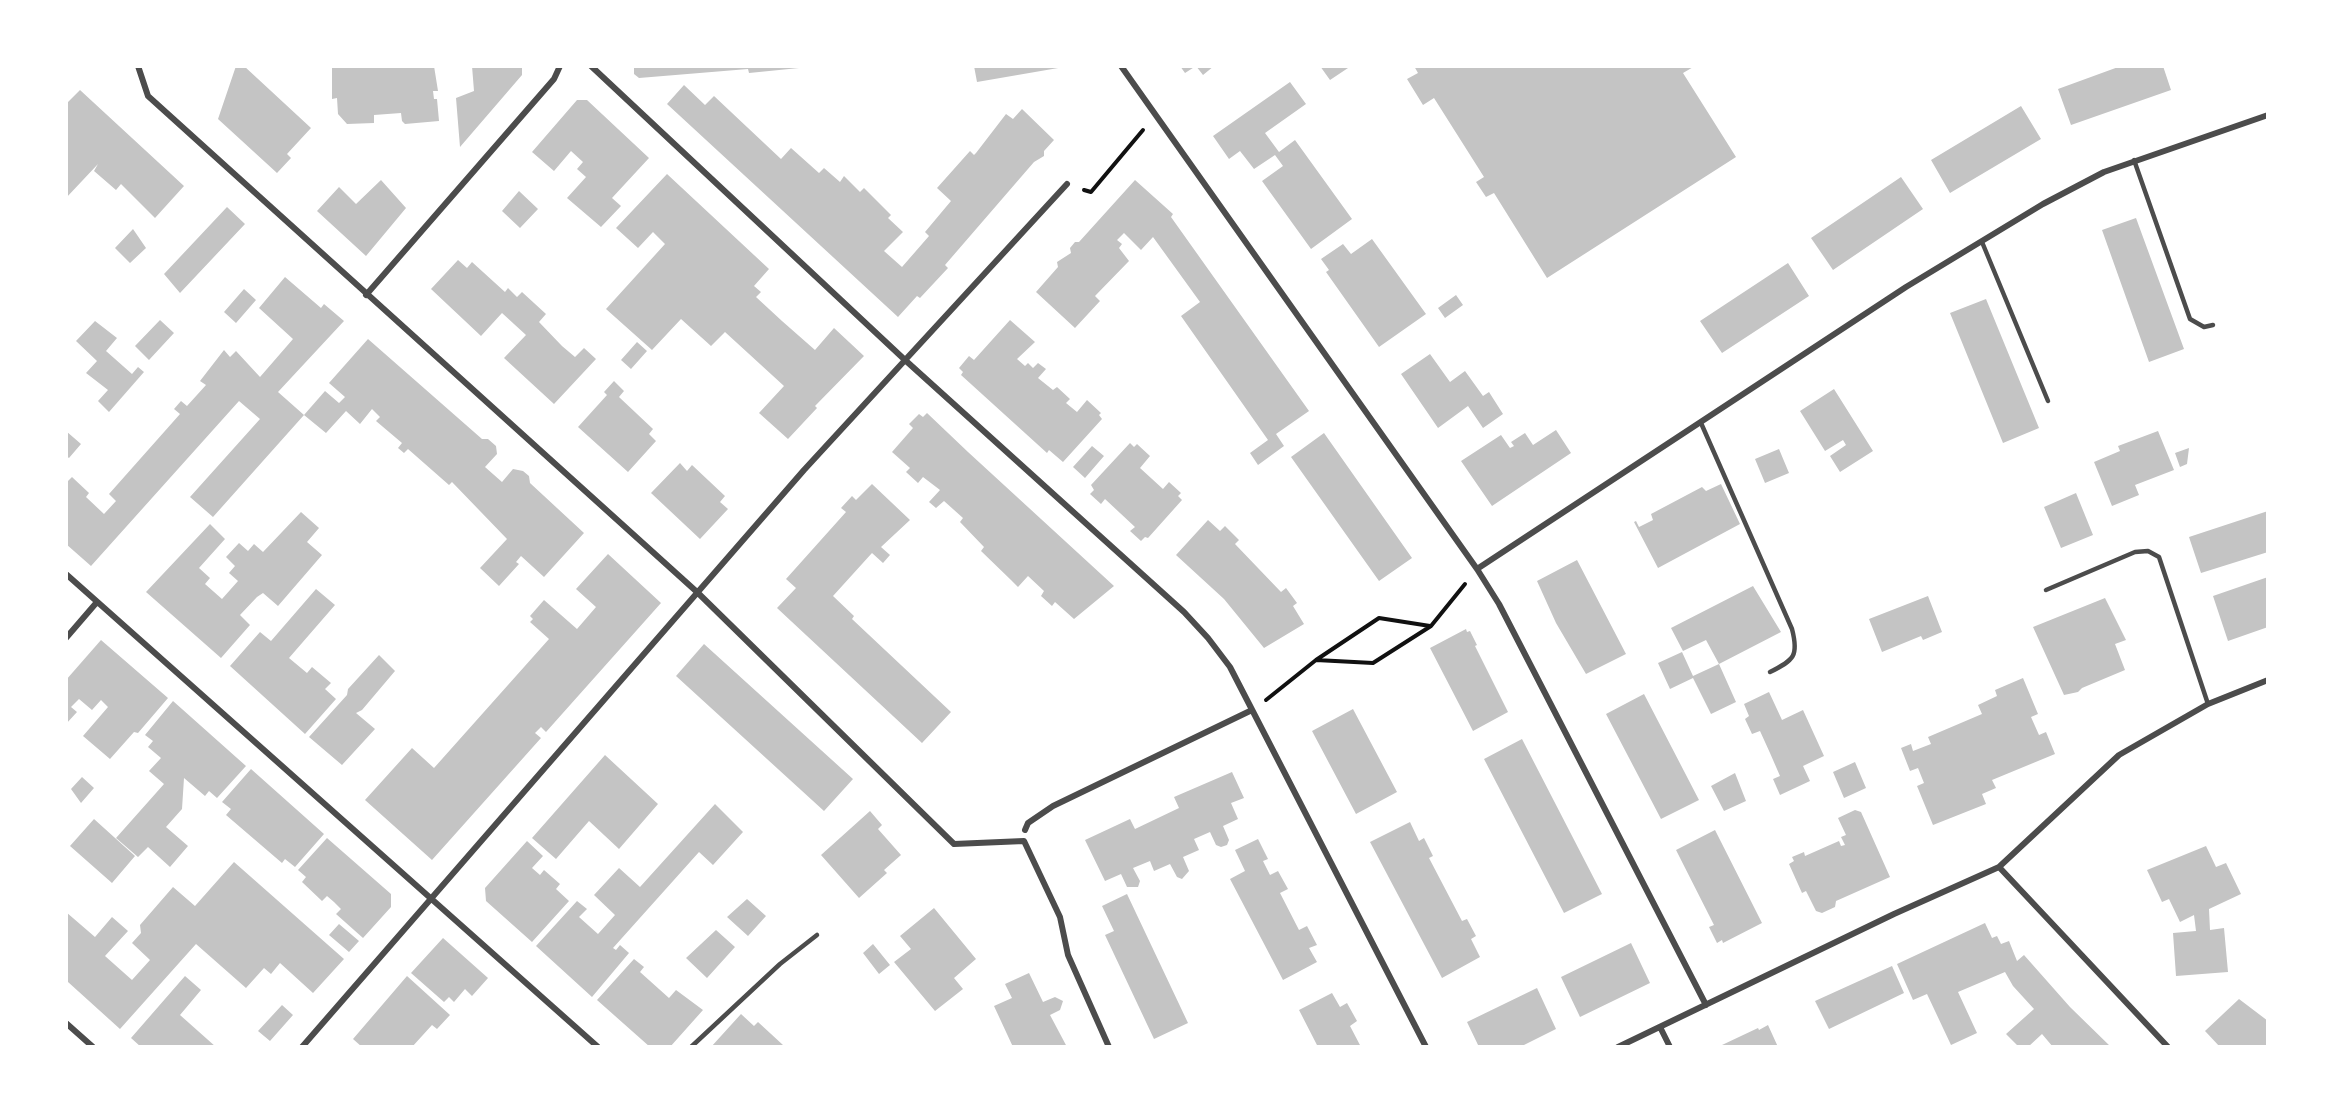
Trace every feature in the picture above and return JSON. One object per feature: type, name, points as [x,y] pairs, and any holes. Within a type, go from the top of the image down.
[{"type":"street","points":[[138,66],[148,96],[697,592],[954,844],[1024,841],[1060,917],[1068,955],[1109,1047]]},
{"type":"street","points":[[366,295],[554,79],[560,66]]},
{"type":"street","points":[[591,66],[905,360],[1184,612],[1208,638],[1230,667],[1426,1047]]},
{"type":"street","points":[[1121,66],[1157,113],[1477,569],[1499,604],[1706,1005]]},
{"type":"street","points":[[1477,569],[1906,287],[2043,204],[2104,172],[2134,160],[2268,115]]},
{"type":"street","points":[[302,1047],[697,592],[1067,184]]},
{"type":"street","points":[[66,574],[598,1047]]},
{"type":"street","points":[[66,638],[97,602]]},
{"type":"street","points":[[1618,1047],[1894,914],[1999,867],[2119,755],[2208,704],[2268,680]]},
{"type":"street","points":[[1025,830],[1028,823],[1053,806],[1252,710]]},
{"type":"street","points":[[1999,867],[2168,1047]]},
{"type":"street","points":[[66,1023],[93,1047]]},
{"type":"street","points":[[1660,1027],[1670,1047]]},
{"type":"lane","points":[[2134,160],[2169,266],[2190,319],[2204,327],[2213,325]]},
{"type":"lane","points":[[1982,242],[2048,401]]},
{"type":"lane","points":[[1701,423],[1792,629],[1796,645],[1794,654],[1789,662],[1770,672]]},
{"type":"lane","points":[[2046,590],[2135,552],[2148,551],[2159,556],[2208,704]]},
{"type":"lane","points":[[691,1047],[747,993],[817,935]]},
{"type":"path","points":[[1067,184],[1091,192],[1157,113]]},
{"type":"path","points":[[1316,660],[1373,663],[1431,626],[1477,569]]},
{"type":"path","points":[[1252,710],[1316,660],[1379,618],[1431,626]]},
{"type":"building","points":[[236,66],[244,66],[311,128],[287,154],[291,158],[277,173],[218,119]]},
{"type":"building","points":[[332,66],[434,66],[438,91],[433,91],[434,99],[437,99],[439,121],[405,124],[401,113],[374,115],[374,123],[347,124],[338,114],[337,98],[332,99]]},
{"type":"building","points":[[472,66],[522,66],[522,75],[460,147],[456,98],[474,91]]},
{"type":"building","points":[[634,66],[799,66],[799,68],[749,73],[748,69],[639,78],[634,74]]},
{"type":"building","points":[[974,66],[1064,66],[1064,67],[977,82]]},
{"type":"building","points":[[1180,66],[1196,66],[1185,73]]},
{"type":"building","points":[[1196,66],[1214,66],[1203,75]]},
{"type":"building","points":[[1320,66],[1351,66],[1330,80]]},
{"type":"building","points":[[1414,66],[1695,66],[1683,73],[1736,157],[1547,278],[1494,193],[1486,197],[1476,182],[1484,177],[1434,98],[1423,105],[1407,79],[1418,73]]},
{"type":"building","points":[[2121,66],[2163,66],[2171,90],[2071,125],[2058,89]]},
{"type":"building","points":[[1290,82],[1306,104],[1265,133],[1279,152],[1295,140],[1352,219],[1311,249],[1262,181],[1283,166],[1275,155],[1254,169],[1240,151],[1229,159],[1213,136]]},
{"type":"building","points":[[684,85],[705,105],[714,96],[781,159],[791,148],[819,173],[824,168],[840,182],[844,176],[860,192],[864,188],[891,215],[888,218],[903,232],[884,251],[902,267],[929,236],[925,232],[951,201],[937,188],[970,151],[974,155],[976,153],[1006,114],[1013,119],[1022,109],[1054,140],[1044,151],[1044,156],[1034,162],[945,265],[948,268],[920,298],[917,296],[898,317],[667,104]]},
{"type":"building","points":[[80,90],[184,186],[155,218],[121,184],[116,190],[94,171],[98,164],[66,198],[66,104]]},
{"type":"building","points":[[577,100],[587,100],[649,158],[612,198],[621,206],[601,227],[567,198],[586,177],[577,169],[583,162],[571,151],[554,171],[532,152]]},
{"type":"building","points":[[2021,106],[2041,139],[1950,193],[1931,160]]},
{"type":"building","points":[[667,174],[769,269],[754,286],[761,292],[756,297],[815,350],[834,328],[864,356],[815,406],[817,408],[788,439],[759,413],[784,386],[725,332],[711,346],[681,319],[652,350],[606,309],[665,244],[653,232],[638,248],[616,228]]},
{"type":"building","points":[[1901,177],[1923,209],[1833,270],[1811,238]]},
{"type":"building","points":[[381,180],[406,208],[366,256],[317,211],[339,187],[356,204]]},
{"type":"building","points":[[1135,180],[1173,214],[1171,217],[1309,411],[1276,434],[1284,446],[1258,465],[1250,453],[1268,440],[1181,316],[1200,302],[1153,237],[1141,250],[1124,233],[1117,240],[1122,244],[1119,248],[1129,261],[1095,296],[1100,301],[1075,328],[1036,292],[1058,267],[1057,262],[1071,253],[1070,248],[1075,242],[1079,242]]},
{"type":"building","points":[[519,191],[538,209],[520,228],[502,211]]},
{"type":"building","points":[[227,207],[245,224],[180,293],[164,274]]},
{"type":"building","points":[[2136,218],[2184,349],[2149,362],[2102,230]]},
{"type":"building","points":[[133,229],[146,248],[130,263],[115,248]]},
{"type":"building","points":[[1372,239],[1426,314],[1379,347],[1326,272],[1329,270],[1321,259],[1343,244],[1351,254]]},
{"type":"building","points":[[458,260],[467,268],[472,262],[505,292],[508,288],[517,297],[522,292],[546,314],[539,322],[562,346],[575,357],[584,348],[596,359],[554,404],[504,358],[526,335],[502,313],[481,336],[431,289]]},
{"type":"building","points":[[1788,263],[1809,296],[1722,353],[1700,321]]},
{"type":"building","points":[[285,277],[321,308],[324,304],[344,321],[278,392],[304,415],[213,517],[190,497],[260,419],[239,401],[91,566],[66,544],[66,479],[68,481],[72,477],[89,493],[86,497],[104,514],[116,501],[109,494],[180,414],[174,409],[181,401],[187,406],[206,385],[200,381],[224,350],[230,357],[236,351],[260,377],[293,339],[259,308]]},
{"type":"building","points":[[244,289],[256,300],[236,323],[224,312]]},
{"type":"building","points":[[1456,295],[1463,305],[1445,318],[1438,308]]},
{"type":"building","points":[[1986,299],[2039,428],[2003,443],[1950,313]]},
{"type":"building","points":[[160,320],[174,333],[149,360],[135,346]]},
{"type":"building","points":[[1010,320],[1035,342],[1017,359],[1025,366],[1028,363],[1033,368],[1038,363],[1046,369],[1038,378],[1053,390],[1057,387],[1070,399],[1066,403],[1077,412],[1087,400],[1101,413],[1099,415],[1102,419],[1063,462],[1049,450],[1047,453],[961,375],[963,372],[959,368],[969,356],[974,360]]},
{"type":"building","points":[[95,321],[117,338],[106,351],[132,374],[138,367],[144,372],[109,412],[98,401],[108,390],[86,373],[97,361],[76,341]]},
{"type":"building","points":[[368,339],[482,439],[488,439],[496,446],[497,454],[485,467],[502,482],[513,469],[523,471],[529,476],[530,483],[584,533],[544,577],[521,556],[516,562],[519,564],[499,586],[480,568],[507,539],[452,482],[449,485],[408,449],[404,453],[398,448],[402,443],[376,421],[380,417],[372,409],[360,424],[346,411],[326,433],[304,415],[325,391],[339,403],[345,397],[329,383]]},
{"type":"building","points":[[637,342],[647,351],[631,369],[621,360]]},
{"type":"building","points":[[1430,354],[1450,382],[1465,371],[1483,396],[1489,392],[1503,414],[1483,428],[1468,406],[1438,428],[1401,374]]},
{"type":"building","points":[[614,381],[624,391],[619,397],[653,429],[649,434],[656,441],[628,472],[578,427],[607,395],[604,392]]},
{"type":"building","points":[[1834,389],[1873,451],[1840,472],[1830,456],[1846,445],[1843,440],[1825,451],[1800,411]]},
{"type":"building","points":[[927,413],[1114,586],[1074,619],[1055,602],[1052,606],[1041,596],[1044,591],[1028,576],[1018,587],[981,551],[984,547],[960,522],[963,518],[944,501],[936,508],[929,502],[940,490],[923,477],[918,483],[906,472],[910,468],[892,452],[913,428],[909,424],[919,414],[923,417]]},
{"type":"building","points":[[1556,430],[1571,453],[1492,506],[1461,461],[1501,435],[1510,448],[1514,446],[1511,442],[1525,433],[1533,445]]},
{"type":"building","points":[[66,431],[81,444],[69,458],[66,456]]},
{"type":"building","points":[[2158,431],[2174,470],[2135,485],[2139,495],[2112,506],[2094,462],[2120,451],[2118,446]]},
{"type":"building","points":[[1324,433],[1412,558],[1379,581],[1291,457]]},
{"type":"building","points":[[1130,443],[1134,447],[1137,444],[1150,456],[1140,468],[1163,489],[1169,482],[1181,493],[1178,496],[1182,500],[1148,538],[1145,537],[1141,541],[1130,531],[1135,527],[1105,499],[1101,504],[1090,494],[1094,490],[1091,485]]},
{"type":"building","points":[[1092,446],[1104,456],[1085,478],[1073,467]]},
{"type":"building","points":[[2189,448],[2187,464],[2180,467],[2175,453]]},
{"type":"building","points":[[1779,449],[1789,473],[1765,483],[1755,459]]},
{"type":"building","points":[[680,463],[687,471],[692,465],[725,496],[720,502],[728,509],[700,539],[651,493]]},
{"type":"building","points":[[872,484],[910,520],[881,547],[890,555],[883,563],[872,553],[833,596],[854,616],[852,619],[951,712],[922,743],[777,608],[796,588],[786,579],[846,512],[841,508],[852,496],[856,500]]},
{"type":"building","points":[[1721,484],[1740,524],[1658,568],[1634,522],[1636,521],[1639,527],[1653,520],[1651,514],[1702,487],[1706,491]]},
{"type":"building","points":[[2076,493],[2093,535],[2061,548],[2044,507]]},
{"type":"building","points":[[2268,511],[2268,552],[2201,573],[2189,537]]},
{"type":"building","points":[[301,512],[319,528],[307,542],[322,555],[278,606],[263,593],[257,597],[240,615],[250,625],[221,658],[146,592],[210,524],[225,539],[199,568],[210,578],[205,584],[222,599],[238,581],[229,573],[235,566],[226,557],[239,543],[248,551],[254,544],[263,552]]},
{"type":"building","points":[[1208,520],[1220,531],[1225,526],[1239,540],[1235,544],[1281,592],[1286,588],[1297,603],[1293,606],[1304,624],[1264,648],[1224,599],[1176,555]]},
{"type":"building","points":[[608,554],[661,603],[546,732],[541,727],[535,733],[541,738],[432,860],[365,800],[412,748],[434,768],[549,639],[530,622],[533,619],[530,616],[544,600],[577,629],[596,607],[576,589]]},
{"type":"building","points":[[1577,560],[1626,654],[1586,674],[1556,623],[1537,581]]},
{"type":"building","points":[[2268,577],[2268,627],[2228,641],[2213,596]]},
{"type":"building","points":[[1753,586],[1781,632],[1719,664],[1706,640],[1683,651],[1671,628]]},
{"type":"building","points":[[316,589],[335,605],[289,658],[307,673],[312,667],[331,683],[325,689],[336,699],[305,734],[230,666],[260,632],[271,641]]},
{"type":"building","points":[[1928,596],[1942,632],[1923,640],[1921,636],[1882,652],[1869,619]]},
{"type":"building","points":[[2105,598],[2126,640],[2115,644],[2125,670],[2082,688],[2078,692],[2064,695],[2033,627]]},
{"type":"building","points":[[1466,629],[1467,632],[1470,631],[1477,645],[1475,646],[1508,712],[1473,731],[1430,648]]},
{"type":"building","points":[[101,640],[168,698],[138,733],[134,732],[110,759],[83,736],[108,707],[101,700],[92,710],[79,699],[71,707],[77,712],[66,724],[66,680]]},
{"type":"building","points":[[704,644],[853,779],[824,811],[676,676]]},
{"type":"building","points":[[1682,652],[1693,676],[1719,664],[1736,702],[1711,714],[1693,678],[1670,689],[1658,663]]},
{"type":"building","points":[[379,655],[395,671],[362,710],[356,713],[375,729],[342,765],[309,737]]},
{"type":"building","points":[[2023,678],[2038,714],[2031,717],[2039,735],[2046,732],[2055,754],[1992,780],[1996,788],[1982,794],[1986,804],[1933,825],[1917,786],[1924,783],[1918,768],[1910,771],[1901,748],[1911,744],[1913,751],[1931,744],[1928,737],[1982,714],[1978,705],[1997,696],[1995,690]]},
{"type":"building","points":[[1769,692],[1782,720],[1803,710],[1824,756],[1803,766],[1810,781],[1780,795],[1773,779],[1780,776],[1760,731],[1752,734],[1745,719],[1749,716],[1744,704]]},
{"type":"building","points":[[1644,694],[1699,800],[1661,819],[1606,714]]},
{"type":"building","points":[[173,701],[246,766],[217,798],[209,791],[205,796],[184,778],[182,809],[166,827],[188,846],[170,867],[148,847],[138,857],[116,838],[164,784],[149,771],[161,758],[148,747],[153,741],[145,735]]},
{"type":"building","points":[[1353,709],[1397,792],[1356,814],[1312,731]]},
{"type":"building","points":[[1522,739],[1602,894],[1564,913],[1484,759]]},
{"type":"building","points":[[605,755],[658,804],[619,849],[589,821],[556,859],[532,838]]},
{"type":"building","points":[[1855,762],[1866,788],[1844,798],[1833,772]]},
{"type":"building","points":[[251,769],[324,834],[295,867],[285,859],[282,863],[226,815],[231,809],[222,802]]},
{"type":"building","points":[[1232,772],[1244,798],[1231,803],[1238,819],[1223,826],[1229,840],[1227,845],[1221,847],[1216,845],[1210,832],[1194,839],[1199,850],[1183,857],[1189,871],[1182,879],[1177,877],[1170,864],[1154,871],[1150,861],[1133,868],[1140,881],[1138,887],[1127,887],[1121,874],[1105,881],[1085,840],[1130,819],[1135,829],[1179,808],[1174,797]]},
{"type":"building","points":[[1735,773],[1746,801],[1724,811],[1711,786]]},
{"type":"building","points":[[82,777],[94,788],[81,803],[71,789]]},
{"type":"building","points":[[715,804],[743,832],[713,865],[699,852],[613,948],[616,950],[620,945],[629,953],[592,997],[536,946],[577,901],[587,909],[579,917],[598,934],[615,915],[594,895],[619,868],[640,887]]},
{"type":"building","points":[[1855,810],[1861,812],[1890,877],[1836,901],[1835,907],[1822,913],[1816,911],[1806,891],[1802,893],[1789,864],[1794,861],[1792,857],[1804,852],[1805,856],[1839,841],[1841,846],[1845,845],[1841,837],[1846,835],[1838,818]]},
{"type":"building","points":[[870,811],[882,825],[878,829],[901,855],[884,870],[887,873],[859,898],[821,855]]},
{"type":"building","points":[[94,819],[135,856],[112,883],[70,846]]},
{"type":"building","points":[[1410,822],[1419,841],[1424,838],[1433,856],[1429,858],[1462,921],[1467,919],[1476,936],[1471,939],[1480,957],[1442,978],[1370,842]]},
{"type":"building","points":[[1715,830],[1762,923],[1723,943],[1722,940],[1717,943],[1709,927],[1714,925],[1676,850]]},
{"type":"building","points":[[327,838],[391,894],[391,907],[363,938],[336,914],[341,909],[334,902],[327,896],[322,901],[302,882],[306,877],[298,870]]},
{"type":"building","points":[[1258,839],[1268,859],[1263,861],[1270,875],[1278,871],[1288,889],[1280,893],[1299,930],[1307,926],[1317,945],[1309,948],[1317,962],[1283,980],[1230,879],[1245,871],[1235,850]]},
{"type":"building","points":[[527,841],[543,856],[532,868],[540,875],[544,870],[560,884],[556,889],[569,901],[532,942],[486,901],[485,888]]},
{"type":"building","points":[[2206,846],[2216,867],[2226,863],[2241,894],[2209,909],[2210,930],[2224,928],[2228,972],[2176,976],[2173,933],[2196,931],[2194,915],[2180,922],[2169,899],[2162,902],[2147,870]]},
{"type":"building","points":[[234,862],[344,959],[313,993],[280,963],[271,974],[264,968],[246,988],[196,944],[120,1029],[68,982],[66,912],[95,937],[112,917],[128,931],[105,956],[132,980],[150,960],[132,943],[141,933],[140,925],[173,887],[195,906]]},
{"type":"building","points":[[1127,894],[1188,1023],[1154,1039],[1105,935],[1114,931],[1102,906]]},
{"type":"building","points":[[747,899],[766,916],[748,936],[727,917]]},
{"type":"building","points":[[934,908],[976,959],[954,978],[963,989],[935,1011],[894,962],[911,949],[900,936]]},
{"type":"building","points":[[1985,923],[1992,938],[1997,936],[2001,944],[2009,941],[2017,961],[2024,955],[2070,1007],[2111,1047],[2053,1047],[2042,1034],[2028,1047],[2019,1047],[2006,1034],[2034,1009],[2013,986],[2005,972],[1958,992],[1977,1033],[1951,1045],[1927,994],[1913,1000],[1897,964]]},
{"type":"building","points":[[339,924],[359,941],[349,952],[329,935]]},
{"type":"building","points":[[716,930],[735,947],[707,978],[686,958]]},
{"type":"building","points":[[443,938],[488,978],[472,996],[465,989],[454,1002],[449,997],[444,1002],[411,973]]},
{"type":"building","points":[[1631,943],[1650,983],[1580,1017],[1561,977]]},
{"type":"building","points":[[873,944],[890,965],[879,974],[863,953]]},
{"type":"building","points":[[634,959],[644,967],[640,972],[669,998],[676,990],[703,1010],[670,1047],[650,1047],[597,1000]]},
{"type":"building","points":[[1892,966],[1904,993],[1829,1029],[1815,1001]]},
{"type":"building","points":[[1029,973],[1043,1002],[1055,997],[1063,1001],[1060,1010],[1050,1015],[1067,1047],[1013,1047],[994,1006],[1012,998],[1005,984]]},
{"type":"building","points":[[185,976],[201,990],[180,1015],[216,1047],[141,1047],[131,1038]]},
{"type":"building","points":[[407,976],[450,1015],[437,1029],[432,1025],[412,1047],[362,1047],[353,1039]]},
{"type":"building","points":[[1537,988],[1556,1029],[1520,1047],[1479,1047],[1467,1022]]},
{"type":"building","points":[[1332,993],[1340,1007],[1347,1003],[1357,1021],[1350,1026],[1361,1047],[1318,1047],[1299,1010]]},
{"type":"building","points":[[2239,999],[2268,1021],[2268,1047],[2220,1047],[2205,1031]]},
{"type":"building","points":[[282,1005],[293,1015],[270,1041],[258,1031]]},
{"type":"building","points":[[741,1014],[754,1026],[758,1022],[783,1045],[781,1047],[711,1047]]},
{"type":"building","points":[[1768,1025],[1778,1047],[1722,1045],[1758,1028],[1759,1030]]}]
